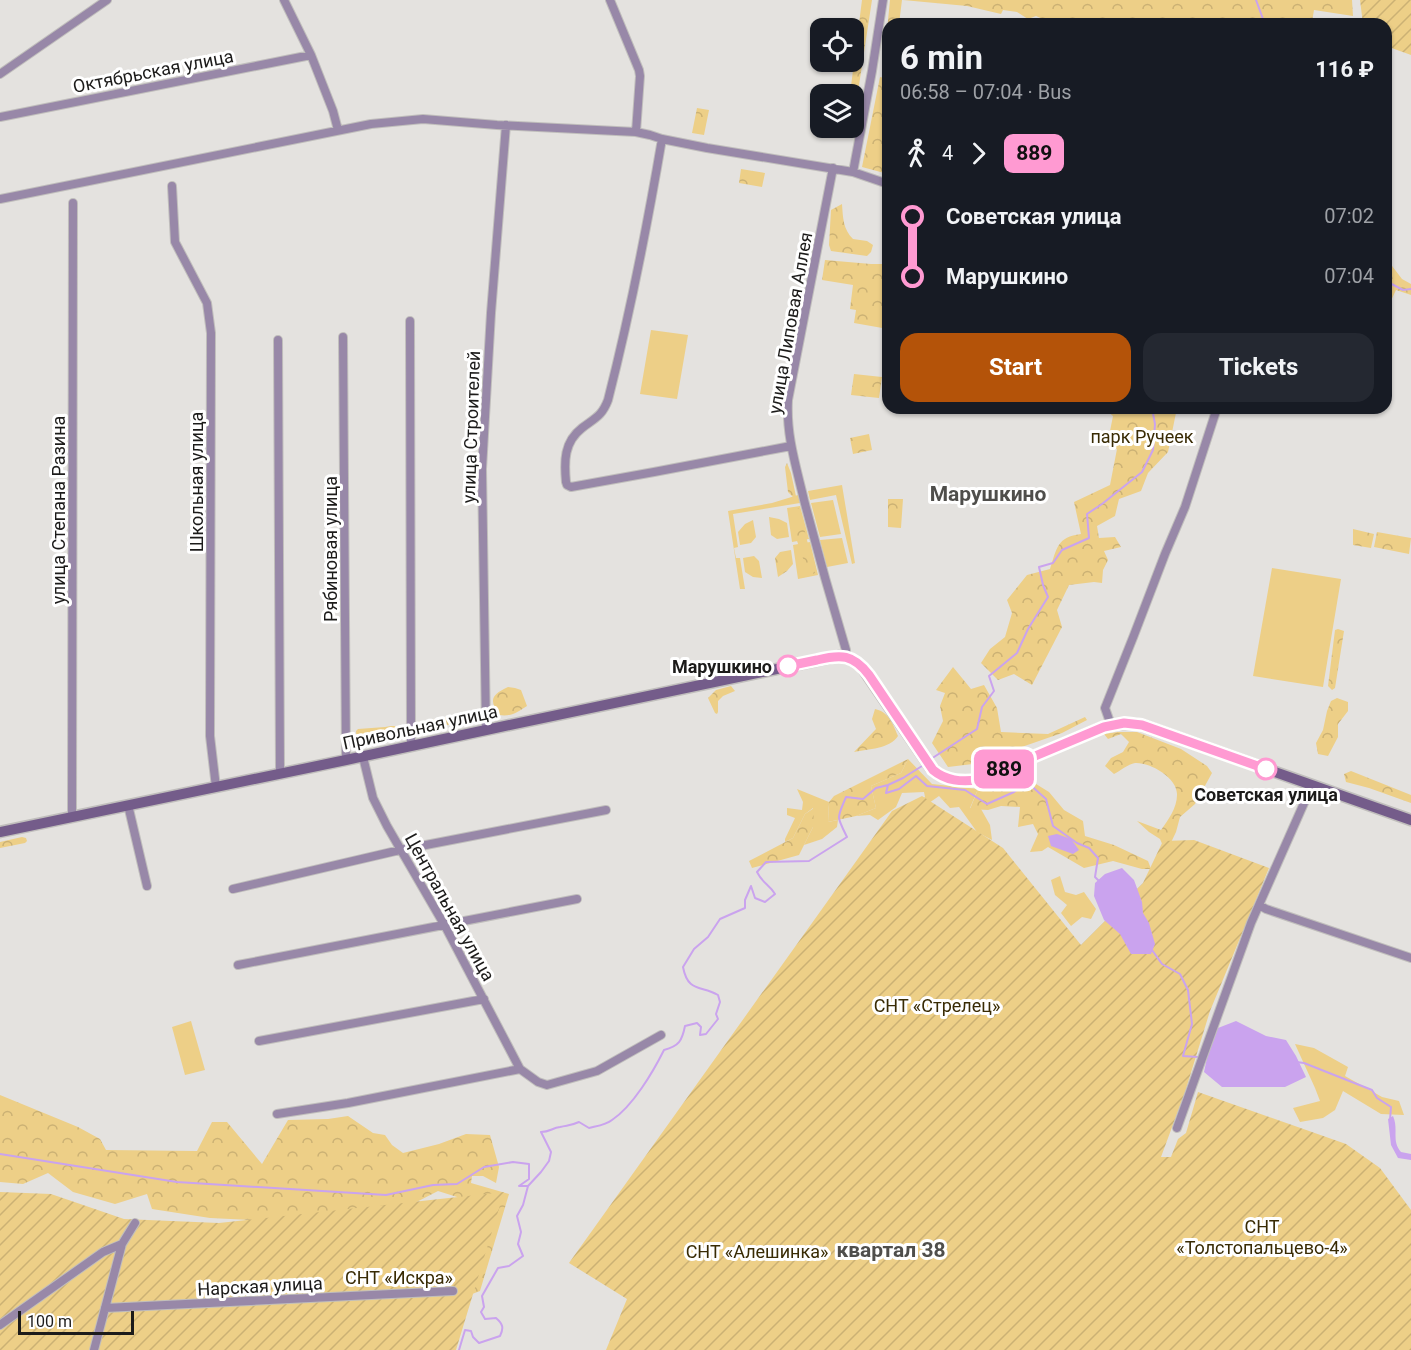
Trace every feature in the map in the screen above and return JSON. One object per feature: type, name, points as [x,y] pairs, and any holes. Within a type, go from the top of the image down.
[{"type":"street","points":[[0,74],[107,0]]},
{"type":"street","points":[[284,0],[311,55],[338,130]]},
{"type":"street","points":[[610,0],[639,70],[636,132]]},
{"type":"street","points":[[853,172],[883,0]]},
{"type":"street","name":"Октябрьская улица","points":[[0,117],[311,55]]},
{"type":"street","points":[[0,199],[338,130],[423,119],[636,132],[707,148],[853,172],[882,182]]},
{"type":"street","name":"улица Строителей","points":[[486,730],[482,469],[506,125]]},
{"type":"street","points":[[662,139],[638,272],[608,400],[599,417],[582,428],[570,441],[566,453],[567,485],[571,487],[791,446]]},
{"type":"street","name":"улица Липовая Аллея","points":[[833,168],[788,400],[787,424],[814,540],[846,650],[846,657]]},
{"type":"street","name":"Школьная улица","points":[[172,186],[175,242],[207,303],[211,333],[210,736],[216,786]]},
{"type":"street","name":"улица Степана Разина","points":[[72,817],[73,203]]},
{"type":"street","points":[[410,321],[411,746]]},
{"type":"street","name":"Рябиновая улица","points":[[343,337],[346,760]]},
{"type":"street","points":[[278,340],[280,774]]},
{"type":"street","points":[[1110,725],[1105,708],[1185,507],[1215,414]]},
{"type":"street","name":"Привольная улица","points":[[0,832],[835,656],[846,657]]},
{"type":"street","points":[[846,657],[859,664],[867,673],[921,753],[942,777],[955,780],[978,780],[1110,725],[1124,723],[1142,725],[1411,820]]},
{"type":"street","name":"Центральная улица","points":[[363,757],[373,798],[400,850],[445,926],[520,1069]]},
{"type":"street","points":[[1177,1128],[1251,923],[1312,785]]},
{"type":"street","points":[[128,806],[147,886]]},
{"type":"street","points":[[233,889],[400,850],[606,810]]},
{"type":"street","points":[[238,966],[577,899]]},
{"type":"street","points":[[1259,905],[1411,958]]},
{"type":"street","points":[[259,1041],[484,999]]},
{"type":"street","points":[[277,1114],[348,1103],[520,1069],[546,1085],[597,1071],[662,1035]]},
{"type":"street","points":[[94,1350],[122,1244],[135,1223]]},
{"type":"street","points":[[0,1325],[103,1252],[122,1244]]},
{"type":"street","name":"Нарская улица","points":[[105,1308],[453,1292]]},
{"type":"green space","points":[[862,0],[872,0],[864,52],[864,18],[860,18]]},
{"type":"green space","points":[[890,0],[902,0],[900,18],[888,18]]},
{"type":"green space","points":[[903,0],[1352,0],[1353,16],[1314,10],[1313,18],[1040,18],[1036,16],[1026,18],[1017,12],[1003,10],[1001,14],[967,6]]},
{"type":"green space","points":[[1360,0],[1411,0],[1411,55],[1392,48],[1392,18],[1362,18]]},
{"type":"green space","points":[[853,72],[861,72],[859,84],[851,84]]},
{"type":"green space","points":[[880,77],[882,78],[882,172],[862,167]]},
{"type":"green space","points":[[697,108],[709,110],[704,135],[692,133]]},
{"type":"green space","points":[[741,169],[765,173],[762,187],[739,183]]},
{"type":"green space","points":[[842,204],[844,223],[853,239],[867,241],[873,245],[867,256],[831,251],[829,245],[831,210]]},
{"type":"green space","points":[[825,260],[882,264],[882,328],[854,323],[856,310],[850,309],[853,285],[822,280]]},
{"type":"green space","points":[[1392,266],[1402,279],[1411,284],[1411,295],[1396,290],[1392,299]]},
{"type":"green space","points":[[651,330],[688,335],[677,399],[640,394]]},
{"type":"green space","points":[[854,374],[882,377],[879,398],[851,395]]},
{"type":"green space","name":"парк Ручеек","points":[[1111,414],[1176,414],[1168,452],[1148,473],[1141,491],[1119,499],[1115,516],[1097,526],[1099,538],[1115,537],[1121,547],[1104,551],[1108,560],[1103,570],[1102,583],[1069,585],[1057,610],[1062,627],[1032,685],[1014,674],[998,680],[981,663],[990,649],[1005,637],[1012,613],[1007,600],[1027,575],[1050,569],[1062,541],[1081,534],[1074,502],[1110,485],[1117,449],[1107,446],[1113,416]]},
{"type":"green space","points":[[869,434],[872,450],[853,454],[850,438]]},
{"type":"green space","points":[[787,463],[797,501],[788,492],[785,467]]},
{"type":"green space","points":[[842,485],[855,563],[852,564],[836,495],[810,500],[808,491]]},
{"type":"green space","points":[[798,495],[800,503],[733,514],[738,547],[734,548],[736,558],[740,558],[745,589],[740,589],[728,511],[772,503]]},
{"type":"green space","points":[[888,499],[903,499],[901,528],[888,527]]},
{"type":"green space","points":[[833,500],[841,534],[820,537],[811,503]]},
{"type":"green space","points":[[800,506],[809,539],[792,542],[787,508]]},
{"type":"green space","points":[[799,508],[814,574],[806,567],[795,535],[795,510]]},
{"type":"green space","points":[[769,517],[787,523],[789,537],[777,539],[771,535]]},
{"type":"green space","points":[[753,520],[756,537],[751,543],[740,545],[738,532],[745,524]]},
{"type":"green space","points":[[1353,529],[1374,534],[1371,548],[1353,545]]},
{"type":"green space","points":[[1377,532],[1411,538],[1409,554],[1374,547]]},
{"type":"green space","points":[[842,538],[848,563],[827,567],[820,540]]},
{"type":"green space","points":[[810,542],[818,575],[798,579],[793,545]]},
{"type":"green space","points":[[791,550],[793,564],[778,577],[775,558],[780,552]]},
{"type":"green space","points":[[754,556],[759,561],[762,578],[753,577],[745,572],[743,558]]},
{"type":"green space","points":[[1272,568],[1341,579],[1323,687],[1253,676]]},
{"type":"green space","points":[[1335,630],[1344,631],[1335,688],[1332,690],[1328,686]]},
{"type":"green space","points":[[953,667],[971,689],[984,685],[997,708],[1001,732],[1048,734],[1085,717],[1087,720],[1062,733],[973,764],[948,767],[932,743],[943,721],[940,706],[945,693],[936,690]]},
{"type":"green space","points":[[731,686],[735,691],[718,701],[718,712],[715,713],[708,698],[716,690]]},
{"type":"green space","points":[[508,687],[521,690],[527,706],[511,715],[499,715],[493,698]]},
{"type":"green space","points":[[1337,698],[1348,702],[1348,711],[1338,724],[1338,737],[1328,756],[1318,754],[1316,743],[1323,730],[1331,701]]},
{"type":"green space","points":[[875,709],[887,716],[898,736],[890,744],[854,752],[876,729],[872,719]]},
{"type":"green space","points":[[479,714],[473,720],[421,730],[418,724],[418,722]]},
{"type":"green space","points":[[400,726],[400,734],[357,743],[356,731],[358,729]]},
{"type":"green space","points":[[1137,732],[1181,749],[1207,766],[1212,773],[1195,804],[1180,817],[1166,853],[1160,839],[1137,821],[1161,830],[1172,814],[1177,795],[1176,789],[1168,777],[1148,765],[1135,763],[1114,774],[1105,766],[1111,758],[1123,752],[1129,742],[1121,734],[1108,739],[1104,734]]},
{"type":"green space","points":[[908,759],[932,784],[978,789],[970,808],[981,809],[990,825],[992,840],[977,832],[959,807],[950,808],[939,796],[929,803],[914,804],[925,797],[924,792],[902,793],[896,807],[878,820],[870,815],[856,816],[876,808],[871,786],[901,773]]},
{"type":"green space","points":[[908,759],[901,773],[871,786],[876,808],[856,816],[828,822],[829,802],[834,796]]},
{"type":"green space","points":[[1351,771],[1411,795],[1411,803],[1346,782],[1344,774]]},
{"type":"green space","points":[[1023,776],[1049,792],[1064,810],[1083,821],[1085,836],[1114,845],[1148,861],[1151,869],[1142,869],[1113,861],[1084,868],[1048,847],[1042,851],[1030,852],[1038,834],[1033,824],[1018,827],[1020,807],[970,809],[978,789]]},
{"type":"green space","points":[[797,789],[829,802],[828,822],[838,820],[837,827],[822,839],[804,845],[813,827],[813,808],[805,814],[793,838],[785,842],[795,818],[787,815],[787,808],[802,810],[803,802]]},
{"type":"green space","points":[[922,796],[1003,848],[1081,945],[1143,883],[1163,841],[1194,840],[1269,868],[1210,1011],[1185,1092],[1161,1157],[1171,1157],[1178,1139],[1186,1133],[1198,1092],[1346,1144],[1380,1168],[1411,1210],[1411,1350],[606,1350],[627,1299],[569,1263],[892,811]]},
{"type":"green space","points":[[814,808],[813,827],[799,855],[752,868],[749,861],[793,838],[805,814]]},
{"type":"green space","points":[[26,838],[25,843],[0,848],[0,842]]},
{"type":"green space","points":[[1060,876],[1065,892],[1076,895],[1084,892],[1096,909],[1091,919],[1082,917],[1071,926],[1061,913],[1067,905],[1055,895],[1051,880]]},
{"type":"green space","points":[[191,1021],[205,1070],[185,1075],[172,1027]]},
{"type":"green space","points":[[1295,1044],[1314,1048],[1348,1067],[1345,1076],[1382,1097],[1399,1101],[1404,1115],[1381,1114],[1343,1091],[1335,1110],[1323,1118],[1300,1122],[1293,1108],[1320,1101]]},
{"type":"green space","points":[[0,1095],[78,1127],[100,1139],[106,1150],[197,1151],[212,1122],[227,1122],[262,1164],[288,1120],[348,1116],[373,1133],[385,1135],[392,1145],[403,1153],[466,1134],[490,1135],[499,1167],[496,1183],[483,1176],[472,1176],[471,1183],[509,1194],[480,1291],[467,1296],[473,1202],[438,1191],[401,1210],[272,1221],[210,1218],[152,1209],[147,1194],[115,1204],[73,1192],[48,1173],[23,1184],[0,1182]]},
{"type":"green space","name":"СНТ «Искра»","points":[[0,1192],[51,1194],[124,1219],[219,1223],[504,1192],[456,1350],[0,1350]]},
{"type":"shaded area","points":[[1057,834],[1071,839],[1079,850],[1073,854],[1051,846],[1048,836]]},
{"type":"shaded area","points":[[1122,868],[1134,880],[1142,902],[1143,913],[1149,923],[1155,944],[1151,954],[1131,954],[1120,934],[1104,920],[1094,896],[1095,883],[1105,874]]},
{"type":"shaded area","points":[[1236,1021],[1266,1036],[1286,1040],[1306,1077],[1285,1087],[1222,1087],[1204,1072],[1218,1028]]},
{"type":"shaded area","points":[[1393,1116],[1396,1144],[1401,1152],[1411,1154],[1411,1160],[1398,1158],[1391,1145],[1388,1119]]},
{"type":"waterway","points":[[1256,0],[1263,18]]},
{"type":"waterway","points":[[1392,284],[1403,290],[1411,289]]},
{"type":"waterway","points":[[934,757],[977,729],[982,707],[994,691],[989,676],[1017,653],[1028,629],[1048,597],[1039,567],[1053,563],[1062,550],[1089,538],[1087,514],[1142,472],[1153,450],[1155,424],[1153,414]]},
{"type":"waterway","points":[[459,1350],[465,1330],[471,1331],[479,1343],[500,1336],[502,1326],[498,1320],[496,1318],[485,1319],[481,1312],[484,1307],[482,1296],[498,1268],[509,1266],[523,1256],[518,1244],[521,1232],[517,1216],[523,1205],[528,1186],[549,1161],[551,1152],[541,1132],[579,1122],[589,1128],[610,1122],[635,1098],[664,1050],[679,1042],[685,1026],[697,1023],[701,1027],[700,1035],[706,1034],[718,1019],[716,1014],[720,1002],[718,995],[692,985],[685,975],[683,967],[694,949],[708,937],[720,919],[745,908],[745,900],[751,886],[755,898],[765,902],[775,894],[757,872],[766,862],[809,861],[847,837],[839,817],[846,797],[863,799],[876,788],[903,778],[922,766]]},
{"type":"waterway","points":[[888,785],[886,793],[899,789],[916,776],[927,786],[965,790],[987,804],[1014,792],[1027,782],[1046,799],[1053,826],[1077,843],[1089,848],[1098,858],[1095,877],[1099,881]]},
{"type":"waterway","points":[[1152,950],[1162,964],[1180,974],[1188,990],[1192,1024],[1183,1056],[1198,1057]]},
{"type":"waterway","points":[[1296,1062],[1304,1063],[1372,1090],[1377,1098],[1391,1107],[1390,1120]]},
{"type":"waterway","points":[[0,1154],[177,1182],[386,1195],[433,1185],[457,1184],[484,1167],[513,1162],[529,1164],[529,1179],[519,1186],[527,1186]]},
{"type":"bus line","name":"889","points":[[788,666],[835,656],[844,656],[857,663],[869,675],[933,770],[942,777],[952,780],[978,780],[1104,727],[1124,723],[1142,725],[1266,769]]},
{"type":"place","name":"Марушкино","points":[[788,666]]},
{"type":"place","name":"Советская улица","points":[[1266,769]]},
{"type":"district","name":"Марушкино","points":[[988,494]]},
{"type":"district","name":"квартал 38","points":[[891,1250]]},
{"type":"park label","name":"СНТ «Стрелец»","points":[[937,1005]]},
{"type":"park label","name":"СНТ «Толстопальцево-4»","points":[[1262,1236]]},
{"type":"park label","name":"СНТ «Алешинка»","points":[[757,1251]]}]
